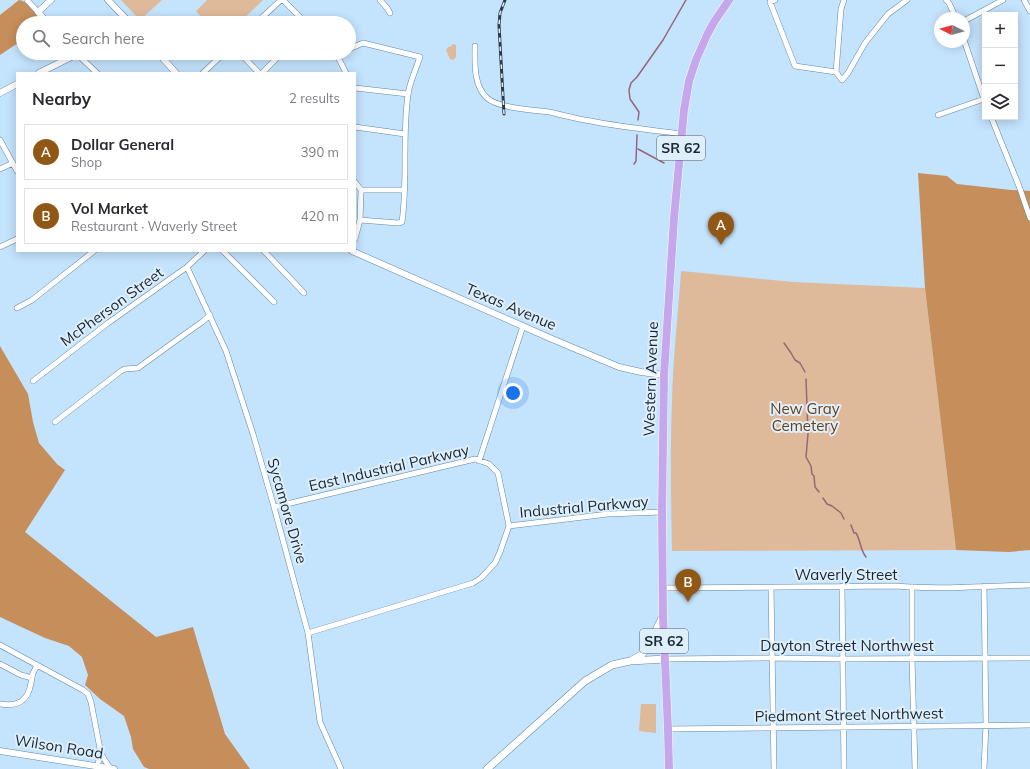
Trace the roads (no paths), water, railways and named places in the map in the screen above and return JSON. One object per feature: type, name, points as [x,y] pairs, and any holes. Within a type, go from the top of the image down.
[{"type":"main road","name":"Western Avenue","points":[[669,769],[662,588],[662,512],[664,375],[674,218],[684,110],[689,81],[707,35],[720,12],[729,0]]},
{"type":"main road","points":[[630,662],[640,656],[650,646],[663,616]]},
{"type":"main road","points":[[487,769],[585,681],[612,665],[665,659]]},
{"type":"street","points":[[28,0],[42,16]]},
{"type":"street","points":[[38,12],[51,0]]},
{"type":"street","points":[[108,0],[123,16]]},
{"type":"street","points":[[264,16],[282,0],[299,16]]},
{"type":"street","points":[[380,0],[390,14]]},
{"type":"street","points":[[844,0],[841,9],[836,72],[842,80],[848,74],[865,43],[888,14],[907,0]]},
{"type":"street","points":[[946,0],[953,12]]},
{"type":"street","points":[[970,18],[1003,0]]},
{"type":"street","points":[[1024,0],[1030,11]]},
{"type":"street","points":[[773,1],[795,66],[836,72]]},
{"type":"street","points":[[356,46],[363,43],[420,57],[408,94],[402,222],[360,220]]},
{"type":"street","points":[[475,46],[476,76],[479,85],[487,98],[496,103],[549,112],[592,122],[682,134]]},
{"type":"street","points":[[967,48],[982,95]]},
{"type":"street","points":[[41,72],[64,60]]},
{"type":"street","points":[[84,60],[96,72]]},
{"type":"street","points":[[164,60],[175,72]]},
{"type":"street","points":[[205,72],[217,60]]},
{"type":"street","points":[[247,60],[259,72]]},
{"type":"street","points":[[261,72],[274,60]]},
{"type":"street","points":[[340,60],[346,72]]},
{"type":"street","points":[[0,93],[16,85]]},
{"type":"street","points":[[356,88],[408,94]]},
{"type":"street","points":[[938,115],[982,102]]},
{"type":"street","points":[[992,120],[1019,186],[1030,218]]},
{"type":"street","points":[[356,126],[405,134]]},
{"type":"street","points":[[0,140],[16,170]]},
{"type":"street","points":[[0,168],[13,163]]},
{"type":"street","points":[[356,183],[361,190],[360,220],[356,234]]},
{"type":"street","points":[[361,190],[404,190]]},
{"type":"street","points":[[0,247],[16,239]]},
{"type":"street","points":[[17,308],[32,300],[93,252]]},
{"type":"street","name":"McPherson Street","points":[[33,381],[187,267],[203,252]]},
{"type":"street","points":[[224,252],[274,302]]},
{"type":"street","points":[[265,252],[304,293]]},
{"type":"street","name":"Texas Avenue","points":[[354,252],[619,367],[664,375]]},
{"type":"street","name":"Sycamore Drive","points":[[187,267],[226,351],[274,507],[308,633],[320,722],[340,769]]},
{"type":"street","points":[[55,422],[121,371],[125,369],[138,368],[210,315]]},
{"type":"street","points":[[479,461],[523,326]]},
{"type":"street","name":"East Industrial Parkway","points":[[274,507],[475,459],[489,464],[498,473],[509,526]]},
{"type":"street","name":"Industrial Parkway","points":[[509,526],[608,514],[662,512]]},
{"type":"street","points":[[308,633],[473,583],[481,578],[495,563],[509,526]]},
{"type":"street","name":"Waverly Street","points":[[662,588],[842,586],[896,586],[912,588],[1030,585]]},
{"type":"street","points":[[842,586],[844,769]]},
{"type":"street","points":[[984,586],[986,725],[984,769]]},
{"type":"street","points":[[771,587],[774,769]]},
{"type":"street","points":[[912,588],[915,769]]},
{"type":"street","points":[[0,645],[88,694],[102,754],[112,769]]},
{"type":"street","name":"Dayton Street Northwest","points":[[665,659],[1030,658]]},
{"type":"street","points":[[0,664],[21,675],[32,678]]},
{"type":"street","points":[[0,704],[14,705],[26,697],[33,673],[38,665]]},
{"type":"street","name":"Piedmont Street Northwest","points":[[668,729],[1030,725]]},
{"type":"street","name":"Wilson Road","points":[[0,751],[112,769]]},
{"type":"street","points":[[97,766],[102,754]]},
{"type":"waterway","points":[[638,120],[639,112],[630,99],[629,90],[631,83],[637,77],[663,40],[686,0]]},
{"type":"waterway","points":[[634,164],[636,161],[637,135]]},
{"type":"waterway","points":[[638,149],[664,163]]},
{"type":"waterway","points":[[784,343],[795,360],[800,363],[805,372]]},
{"type":"waterway","points":[[806,379],[808,434],[806,457],[811,466],[815,487],[819,492]]},
{"type":"waterway","points":[[823,498],[827,504],[841,513],[844,519]]},
{"type":"waterway","points":[[851,525],[854,533],[858,536],[866,557]]},
{"type":"railway","points":[[504,114],[499,25],[500,13],[505,0]]},
{"type":"place","name":"Dollar General","points":[[721,245]]},
{"type":"place","name":"Vol Market","points":[[688,602]]},
{"type":"park label","name":"New Gray Cemetery","points":[[805,418]]}]
